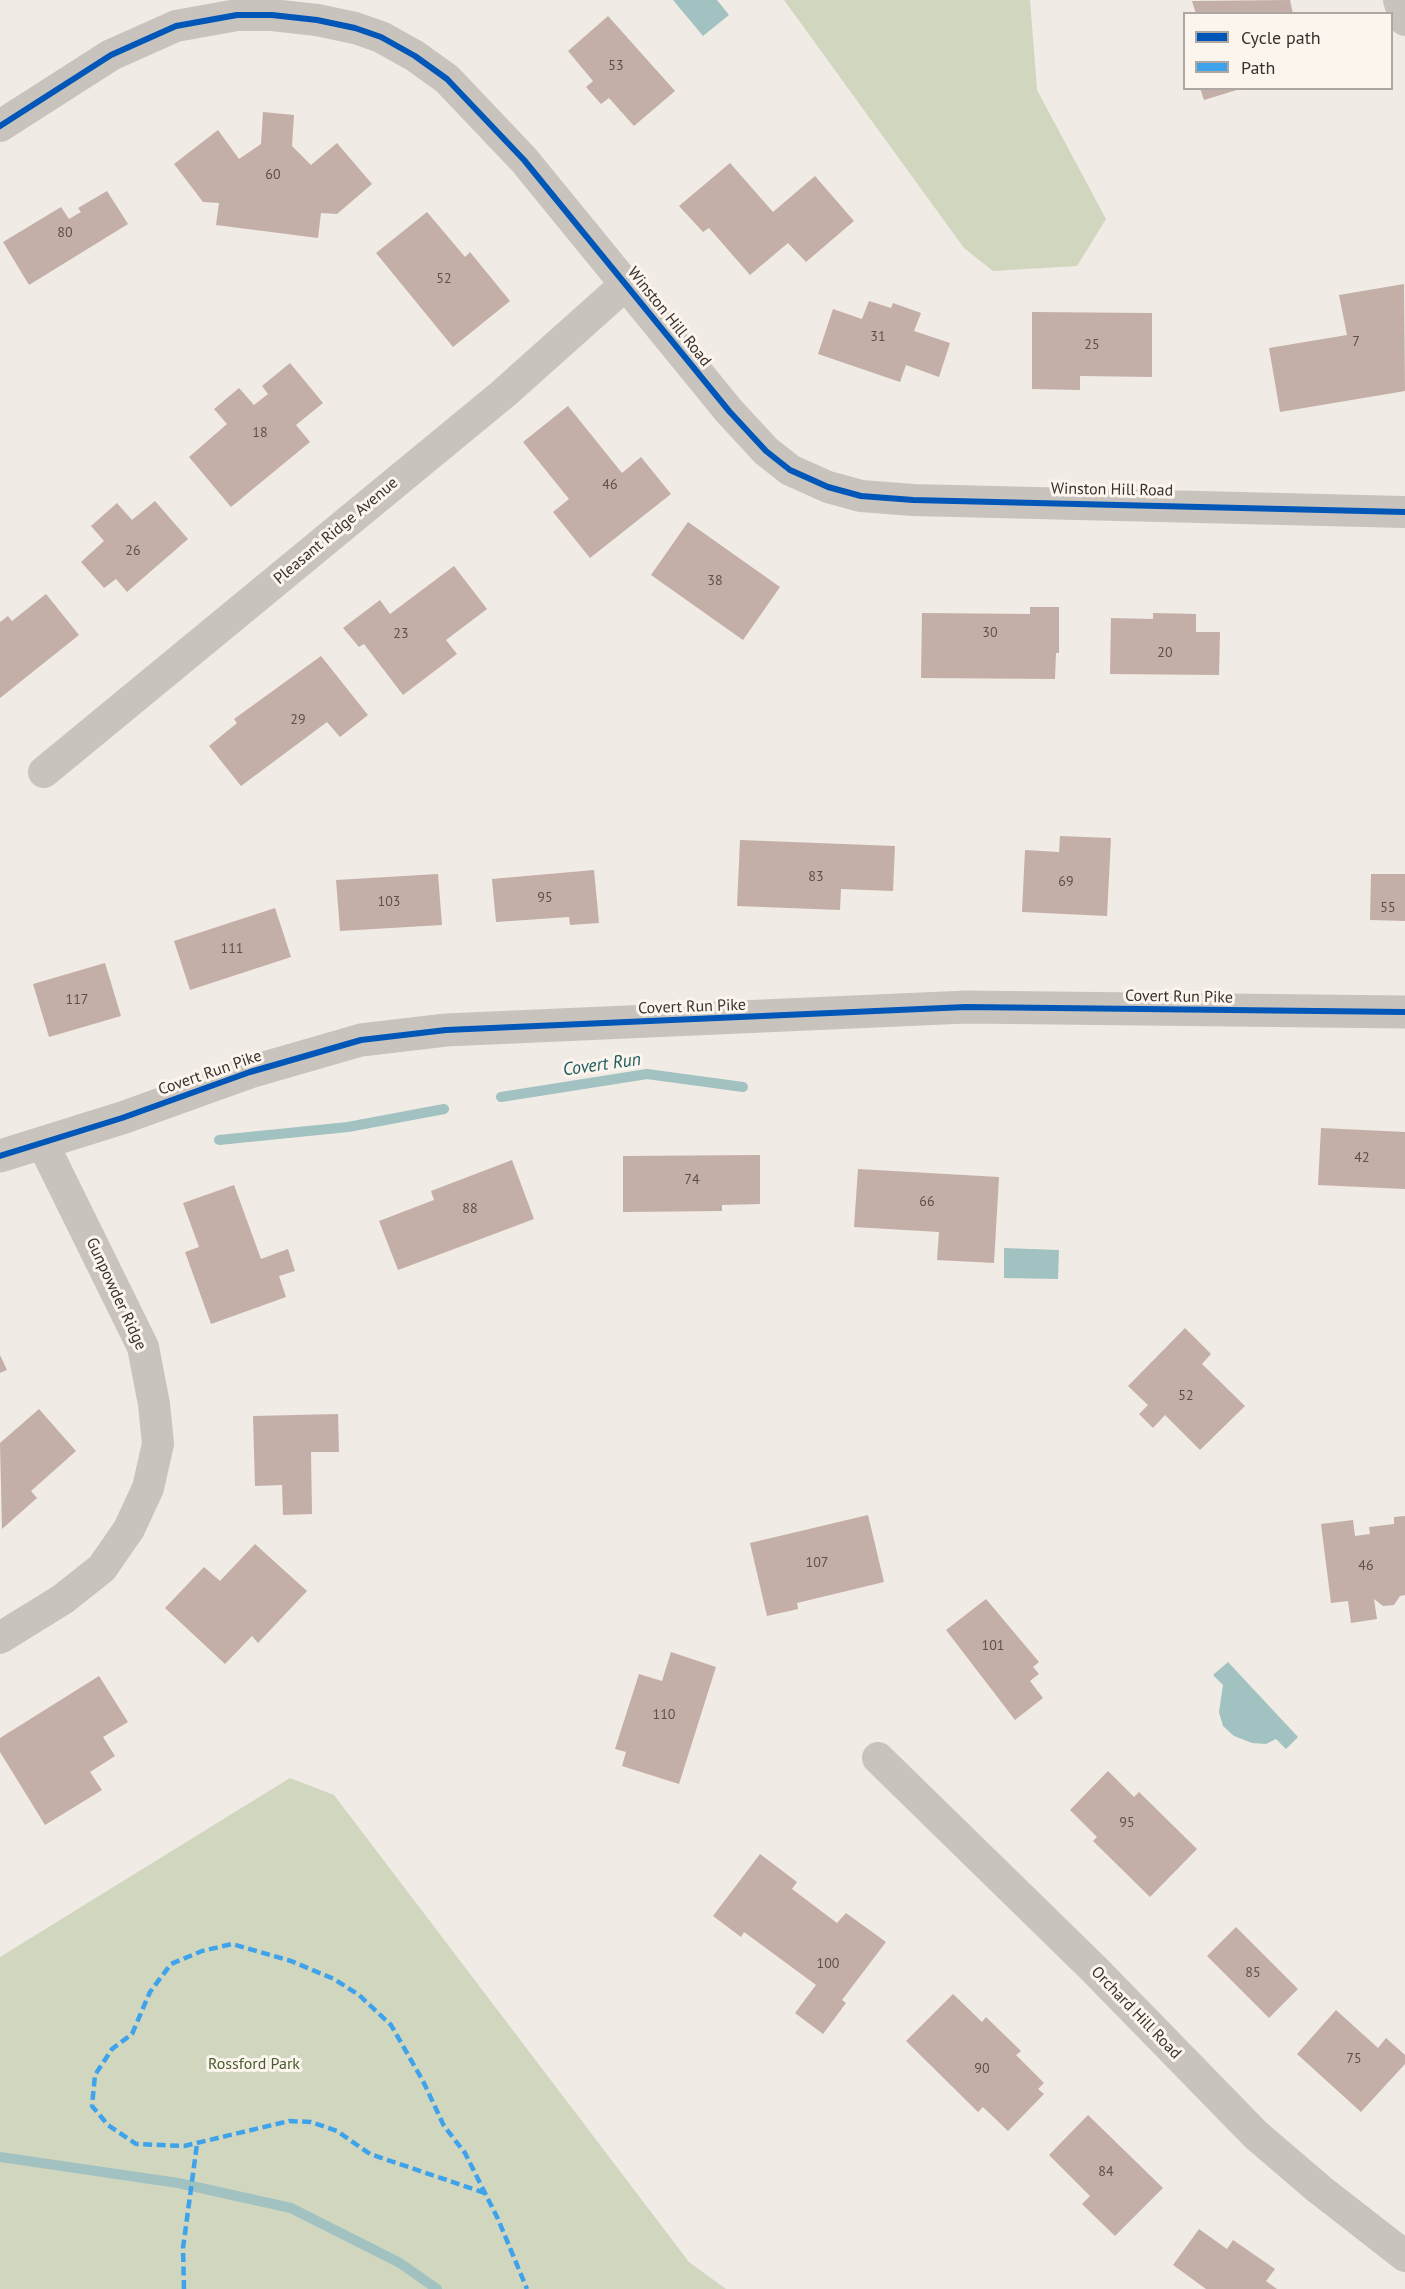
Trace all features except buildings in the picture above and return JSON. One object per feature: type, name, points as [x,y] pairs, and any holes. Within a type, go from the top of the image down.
[{"type":"street","points":[[1399,0],[1405,20]]},
{"type":"street","name":"Winston Hill Road","points":[[0,126],[111,55],[176,26],[237,15],[308,18],[344,25],[381,37],[447,78],[524,160],[625,285],[766,452],[790,470],[828,487],[861,496],[913,500],[1405,512]]},
{"type":"street","name":"Pleasant Ridge Avenue","points":[[44,772],[503,394],[625,285]]},
{"type":"street","name":"Covert Run Pike","points":[[0,1156],[43,1144],[260,1069],[361,1040],[446,1030],[966,1007],[1405,1012]]},
{"type":"street","name":"Gunpowder Ridge","points":[[0,1638],[63,1599],[102,1568],[129,1529],[143,1498],[158,1444],[154,1404],[143,1347],[43,1144]]},
{"type":"street","name":"Orchard Hill Road","points":[[878,1758],[1094,1969],[1256,2135],[1319,2190],[1405,2256]]},
{"type":"green space","points":[[784,0],[1030,0],[1037,90],[1106,219],[1077,266],[993,271],[964,248]]},
{"type":"green space","name":"Rossford Park","points":[[290,1778],[334,1795],[689,2262],[726,2289],[0,2289],[0,1957]]},
{"type":"water","points":[[673,0],[717,0],[729,15],[703,36]]},
{"type":"water","points":[[1004,1248],[1059,1250],[1058,1279],[1004,1278]]},
{"type":"water","points":[[1228,1662],[1298,1737],[1286,1749],[1276,1739],[1266,1744],[1252,1743],[1234,1736],[1223,1726],[1219,1712],[1223,1685],[1213,1675]]},
{"type":"waterway","name":"Covert Run","points":[[501,1097],[647,1074],[743,1087]]},
{"type":"waterway","name":"Covert Run","points":[[219,1140],[348,1127],[444,1109]]},
{"type":"waterway","points":[[0,2157],[178,2183],[291,2208],[400,2263],[437,2289]]},
{"type":"marked path","points":[[485,2193],[370,2154],[337,2131],[311,2122],[289,2121],[184,2146],[136,2144],[108,2125],[92,2106],[95,2075],[112,2049],[132,2034],[150,1992],[171,1964],[202,1951],[232,1944],[291,1961],[334,1979],[359,1995],[391,2025],[423,2081],[444,2126],[465,2153],[498,2219],[527,2289]]},
{"type":"marked path","points":[[184,2289],[183,2248],[197,2144]]},
{"type":"cycle path","points":[[0,126],[111,55],[176,26],[237,15],[272,15],[317,20],[355,28],[381,37],[415,56],[447,79],[524,160],[729,411],[766,451],[790,470],[828,487],[861,496],[913,500],[1405,512]]},
{"type":"cycle path","points":[[0,1156],[122,1118],[250,1072],[361,1040],[446,1030],[966,1007],[1405,1012]]}]
